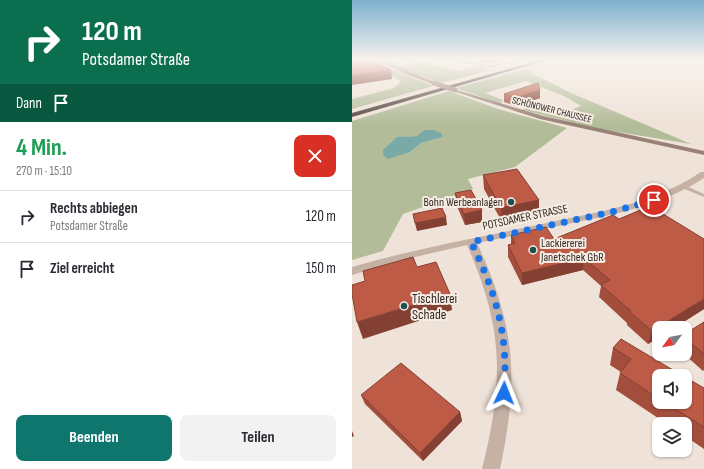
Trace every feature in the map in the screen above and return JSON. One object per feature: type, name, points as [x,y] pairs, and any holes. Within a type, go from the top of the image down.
[{"type":"highway","points":[[352,111],[459,81]]},
{"type":"highway","points":[[352,115],[471,81]]},
{"type":"main road","name":"SCHÖNOWER CHAUSSEE","points":[[429,81],[498,105],[542,118],[704,153]]},
{"type":"street","name":"POTSDAMER STRASSE","points":[[352,272],[400,258],[627,208],[665,196],[684,187],[701,176],[704,166]]},
{"type":"street","points":[[471,242],[494,296],[504,337],[506,379],[497,445],[490,469]]},
{"type":"lane","points":[[684,187],[704,196]]},
{"type":"green space","points":[[401,81],[420,81],[433,86],[352,109],[352,99],[394,88]]},
{"type":"green space","points":[[435,81],[449,81],[441,83]]},
{"type":"green space","points":[[482,81],[547,81],[571,93],[691,144],[600,129],[521,110],[526,108],[557,116],[581,106],[564,96],[526,81],[485,93],[503,100],[500,104],[456,88]]},
{"type":"green space","points":[[449,91],[498,109],[567,128],[515,167],[468,179],[473,189],[403,214],[383,251],[352,260],[352,121]],"holes":[[[422,133],[443,137],[421,143],[410,152],[409,136],[417,136]]]},
{"type":"water","points":[[425,130],[434,130],[441,133],[443,137],[421,143],[410,152],[388,159],[383,155],[383,150],[397,137],[417,136]]},
{"type":"building","points":[[538,83],[540,90],[515,98],[504,94]]},
{"type":"building","points":[[517,169],[539,200],[501,208],[483,175]]},
{"type":"building","points":[[471,190],[482,210],[464,214],[455,193]]},
{"type":"building","points":[[650,206],[704,239],[704,299],[668,321],[652,321],[652,331],[601,285],[610,280],[584,258],[522,273],[508,245],[515,243],[511,235],[546,227],[554,239],[613,215],[619,219]]},
{"type":"building","points":[[442,208],[446,217],[415,223],[413,214]]},
{"type":"building","points":[[413,257],[417,267],[436,262],[450,294],[357,322],[352,294],[352,285],[365,281],[363,271]]},
{"type":"building","points":[[704,322],[704,354],[692,344],[692,330]]},
{"type":"building","points":[[621,339],[652,358],[652,361],[658,361],[671,369],[652,369],[652,394],[620,373],[631,359],[613,348]]},
{"type":"building","points":[[401,363],[460,412],[420,453],[361,395]]},
{"type":"building","points":[[692,381],[704,388],[704,427],[692,420],[692,417],[688,417],[675,409],[692,409]]},
{"type":"place","name":"Bohn Werbeanlagen","points":[[511,202]]},
{"type":"place","name":"Lackiererei Janetschek GbR","points":[[533,250]]},
{"type":"place","name":"Tischlerei Schade","points":[[404,306]]},
{"type":"route","points":[[504,393],[506,379],[504,337],[501,322],[494,296],[471,242],[612,212],[642,205],[654,200]]}]
